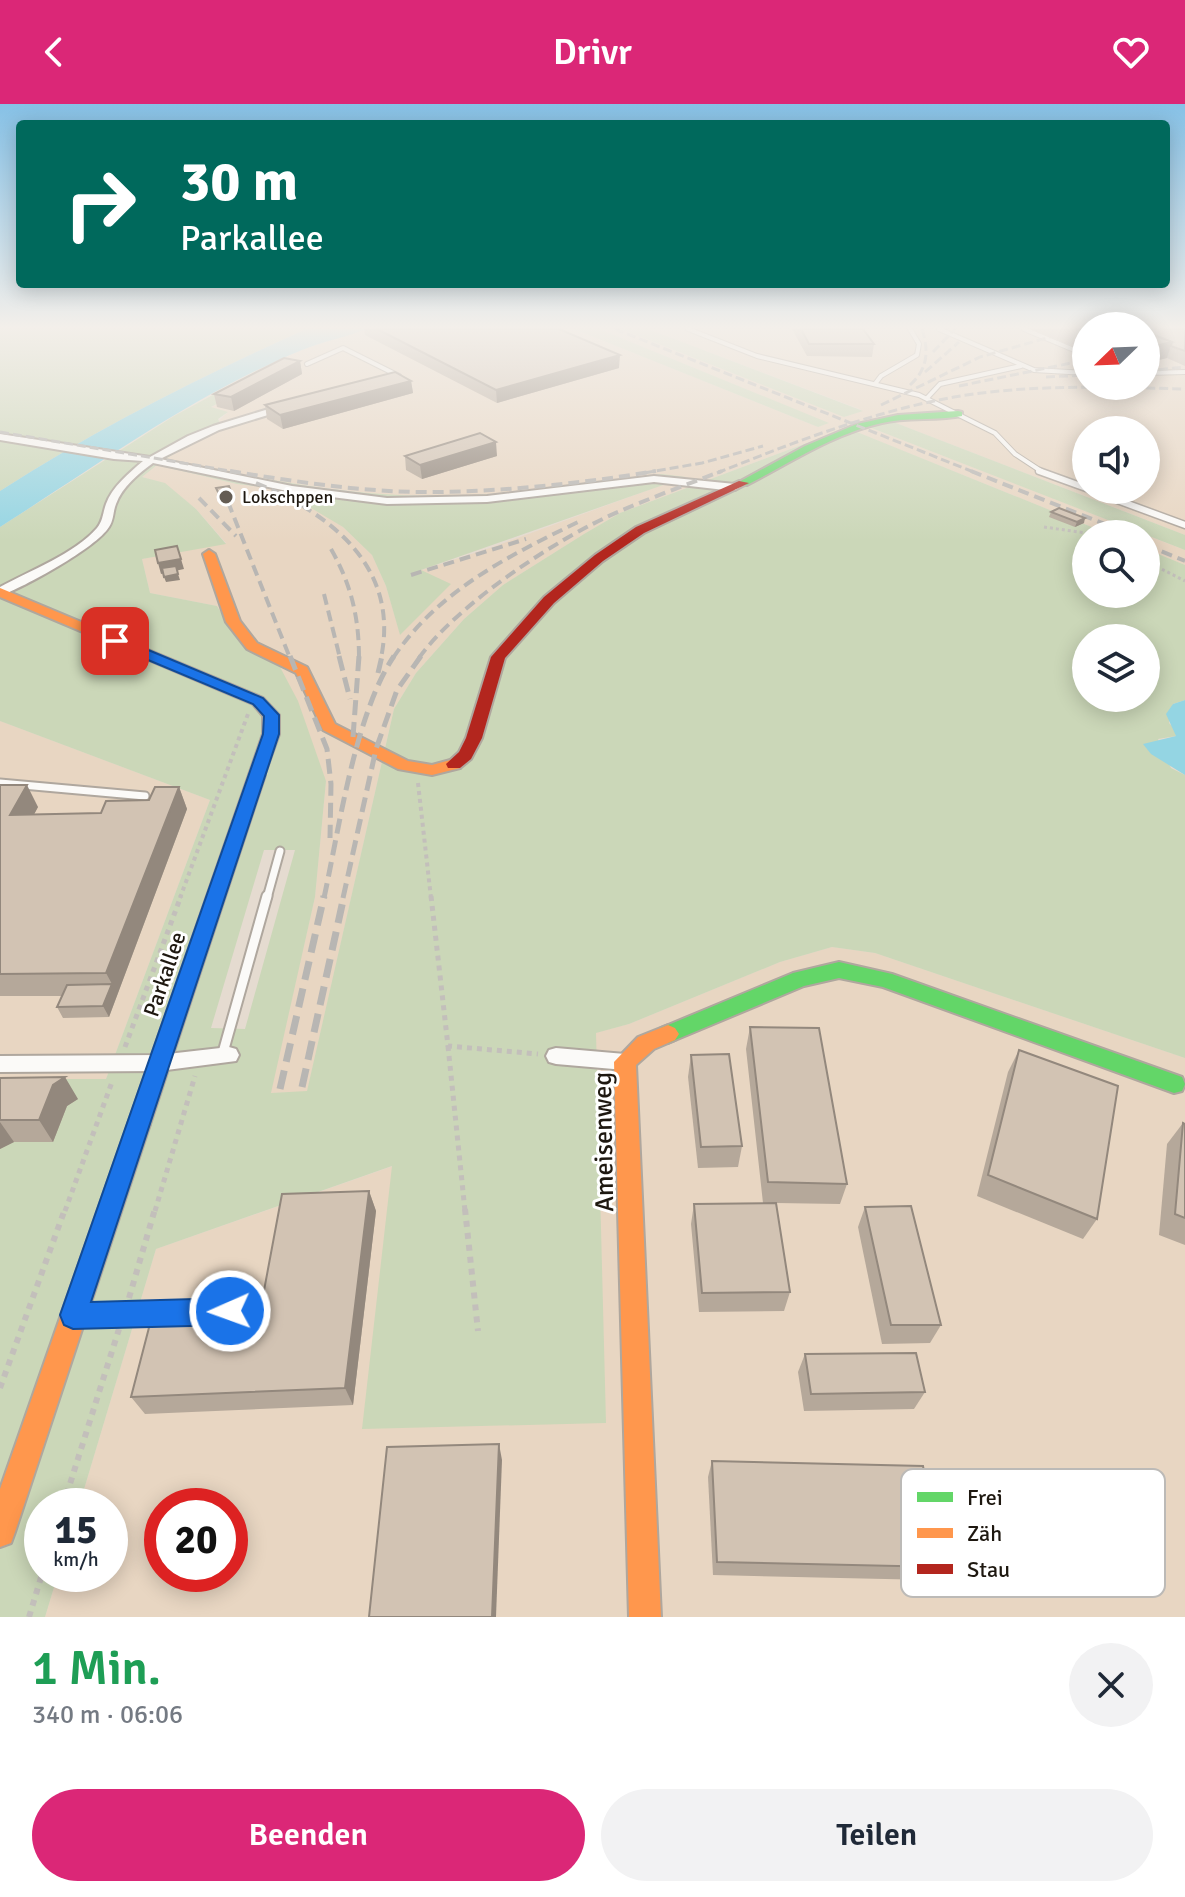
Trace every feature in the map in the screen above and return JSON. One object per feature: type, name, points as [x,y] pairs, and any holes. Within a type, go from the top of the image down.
[{"type":"street","points":[[0,592],[85,543],[105,526],[113,499],[132,477],[154,460],[202,431],[295,405]]},
{"type":"street","points":[[209,554],[233,622],[252,646],[302,670],[329,727],[417,769],[438,769],[454,764],[470,751],[498,656],[554,595],[627,538],[735,487],[798,452],[870,423],[903,417],[958,414]]},
{"type":"street","points":[[0,437],[388,501],[522,495],[654,479],[709,487],[735,487]]},
{"type":"street","name":"Parkallee","points":[[0,592],[258,701],[271,715],[271,734],[0,1532]]},
{"type":"street","name":"Ameisenweg","points":[[645,1617],[625,1062],[646,1043],[800,979],[839,970],[885,980],[1174,1084]]},
{"type":"street","points":[[0,1064],[159,1063],[225,1056]]},
{"type":"street","points":[[556,1056],[625,1062]]},
{"type":"lane","points":[[930,400],[995,433],[1015,454],[1037,470],[1072,483]]},
{"type":"lane","points":[[1128,504],[1185,525]]},
{"type":"lane","points":[[0,783],[145,796]]},
{"type":"lane","points":[[225,1056],[280,851]]},
{"type":"lane","points":[[73,1315],[230,1311]]},
{"type":"path","points":[[1044,527],[1072,531]]},
{"type":"path","points":[[1160,568],[1185,581]]},
{"type":"path","points":[[417,769],[478,1331]]},
{"type":"path","points":[[448,1046],[556,1056]]},
{"type":"path","points":[[69,1488],[199,1059]]},
{"type":"path","points":[[29,1617],[37,1592]]},
{"type":"shaded area","points":[[225,400],[750,400],[818,427],[828,423],[771,400],[801,400],[845,417],[862,410],[835,400],[1185,400],[1185,535],[1160,525],[1160,520],[1146,520],[1105,504],[1160,504],[1160,416],[1072,416],[1072,491],[883,418],[828,435],[620,513],[584,534],[503,585],[464,619],[416,673],[394,709],[307,1092],[270,1093],[315,897],[326,781],[217,606],[150,593],[142,559],[226,543],[196,509],[165,484],[142,477],[157,465],[237,484],[279,489],[310,505],[343,527],[372,555],[386,586],[400,634],[450,584],[419,571],[684,477],[484,495],[383,495],[273,481],[163,460],[205,434],[227,413],[210,408]]},
{"type":"shaded area","points":[[869,427],[1109,520],[1074,520],[856,432]]},
{"type":"shaded area","points":[[1160,540],[1185,550],[1185,565],[1160,555]]},
{"type":"shaded area","points":[[0,721],[210,800],[106,1079],[0,1079]]},
{"type":"shaded area","points":[[832,947],[875,953],[1185,1058],[1185,1617],[45,1617],[53,1592],[128,1592],[128,1488],[84,1488],[156,1249],[393,1166],[363,1429],[599,1101],[595,1033],[629,1024],[780,962]]},
{"type":"green space","points":[[0,400],[159,400],[74,446],[0,491]]},
{"type":"green space","points":[[204,400],[225,400],[211,407],[228,412],[218,419],[222,427],[164,460],[327,488],[417,496],[522,492],[662,474],[686,477],[421,570],[451,584],[400,635],[386,586],[372,555],[343,527],[279,489],[237,484],[157,465],[142,477],[165,483],[196,509],[226,544],[142,559],[150,593],[217,606],[241,644],[280,667],[298,701],[326,781],[315,897],[271,1093],[307,1091],[394,709],[416,673],[464,619],[503,585],[620,513],[828,435],[883,418],[1072,491],[1072,504],[1105,504],[1146,520],[1108,520],[869,427],[857,432],[1074,520],[1072,520],[1072,608],[1160,608],[1160,555],[1185,565],[1185,700],[1173,704],[1169,723],[1175,729],[1176,736],[1158,739],[1171,768],[1185,775],[1185,1058],[875,953],[832,947],[780,962],[629,1024],[596,1033],[606,1423],[362,1429],[392,1166],[156,1249],[84,1488],[24,1488],[24,1592],[53,1592],[45,1617],[0,1617],[0,1079],[106,1079],[210,800],[0,721],[0,527]],"holes":[[[264,850],[295,850],[245,1029],[211,1028]]]},
{"type":"green space","points":[[750,400],[772,400],[829,423],[818,427]]},
{"type":"green space","points":[[800,400],[833,400],[863,411],[844,417]]},
{"type":"green space","points":[[1160,525],[1185,535],[1185,550],[1160,540]]},
{"type":"water","points":[[159,400],[202,400],[0,527],[0,491]]},
{"type":"water","points":[[1185,700],[1185,775],[1151,754],[1143,744],[1176,736],[1166,714],[1173,704]]},
{"type":"building","points":[[286,400],[339,400],[280,415],[265,405]]},
{"type":"building","points":[[480,433],[496,442],[420,465],[405,456]]},
{"type":"building","points":[[229,486],[233,496],[221,498],[216,488]]},
{"type":"building","points":[[1059,508],[1085,518],[1072,520],[1051,512]]},
{"type":"building","points":[[177,546],[181,559],[158,563],[155,550]]},
{"type":"building","points":[[176,566],[178,574],[164,577],[162,568]]},
{"type":"building","points":[[0,785],[27,785],[10,815],[101,813],[106,801],[149,800],[155,787],[179,787],[106,973],[0,974]]},
{"type":"building","points":[[112,984],[103,1006],[57,1007],[67,985]]},
{"type":"building","points":[[750,1027],[819,1028],[847,1184],[768,1182]]},
{"type":"building","points":[[1019,1050],[1118,1086],[1097,1219],[988,1175]]},
{"type":"building","points":[[729,1054],[742,1146],[701,1147],[691,1055]]},
{"type":"building","points":[[65,1077],[53,1085],[39,1120],[0,1120],[0,1078]]},
{"type":"building","points":[[1185,1124],[1185,1218],[1175,1214]]},
{"type":"building","points":[[369,1191],[345,1388],[131,1397],[152,1316],[260,1312],[282,1194]]},
{"type":"building","points":[[776,1203],[790,1292],[702,1293],[694,1204]]},
{"type":"building","points":[[911,1206],[941,1325],[891,1325],[865,1207]]},
{"type":"building","points":[[916,1353],[925,1392],[811,1394],[805,1354]]},
{"type":"building","points":[[499,1444],[492,1617],[369,1617],[387,1447]]},
{"type":"building","points":[[712,1461],[923,1466],[924,1469],[901,1469],[901,1566],[717,1562]]},
{"type":"railway","points":[[792,400],[851,423]]},
{"type":"railway","points":[[881,405],[892,400]]},
{"type":"railway","points":[[851,423],[941,400]]},
{"type":"railway","points":[[717,473],[851,423]]},
{"type":"railway","points":[[851,423],[976,473]]},
{"type":"railway","points":[[0,432],[232,471]]},
{"type":"railway","points":[[653,471],[702,463],[763,446]]},
{"type":"railway","points":[[232,471],[307,483],[411,492],[547,486],[653,471]]},
{"type":"railway","points":[[232,471],[242,473]]},
{"type":"railway","points":[[644,473],[653,471]]},
{"type":"railway","points":[[419,658],[436,637],[483,595],[568,537],[620,511],[722,471]]},
{"type":"railway","points":[[971,471],[1095,520]]},
{"type":"railway","points":[[256,483],[310,511],[334,528],[354,548],[370,571],[380,597],[384,626],[381,658]]},
{"type":"railway","points":[[199,498],[236,536]]},
{"type":"railway","points":[[228,502],[290,658]]},
{"type":"railway","points":[[393,658],[411,634],[453,594],[501,562],[578,522]]},
{"type":"railway","points":[[411,575],[526,539]]},
{"type":"railway","points":[[331,549],[352,601],[359,657]]},
{"type":"railway","points":[[1160,551],[1185,561]]},
{"type":"railway","points":[[324,594],[340,658]]},
{"type":"railway","points":[[290,656],[327,749],[331,784],[330,838]]},
{"type":"railway","points":[[339,656],[350,699]]},
{"type":"railway","points":[[378,673],[382,656]]},
{"type":"railway","points":[[324,898],[359,740],[380,680],[394,656]]},
{"type":"railway","points":[[343,898],[376,749],[397,690],[421,656]]},
{"type":"railway","points":[[353,737],[359,657]]},
{"type":"railway","points":[[280,1089],[324,896]]},
{"type":"railway","points":[[302,1087],[344,896]]},
{"type":"traffic: fast","points":[[743,483],[860,426],[898,418],[958,414]]},
{"type":"traffic: fast","points":[[668,1034],[800,979],[839,970],[885,980],[1174,1084]]},
{"type":"traffic: slow","points":[[209,554],[233,622],[252,646],[302,670],[329,727],[404,765],[432,770],[454,764]]},
{"type":"traffic: slow","points":[[0,592],[258,701],[271,715],[271,734],[257,775]]},
{"type":"traffic: slow","points":[[645,1617],[625,1062],[646,1043],[668,1034]]},
{"type":"traffic: slow","points":[[0,1532],[139,1124]]},
{"type":"traffic: jam","points":[[454,764],[465,755],[474,738],[498,657],[549,600],[599,558],[640,530],[743,483]]},
{"type":"traffic: jam","points":[[139,1124],[257,775]]},
{"type":"place","name":"Lokschppen","points":[[226,497]]},
{"type":"route","points":[[115,641],[258,701],[271,715],[271,734],[73,1315],[230,1311]]}]
